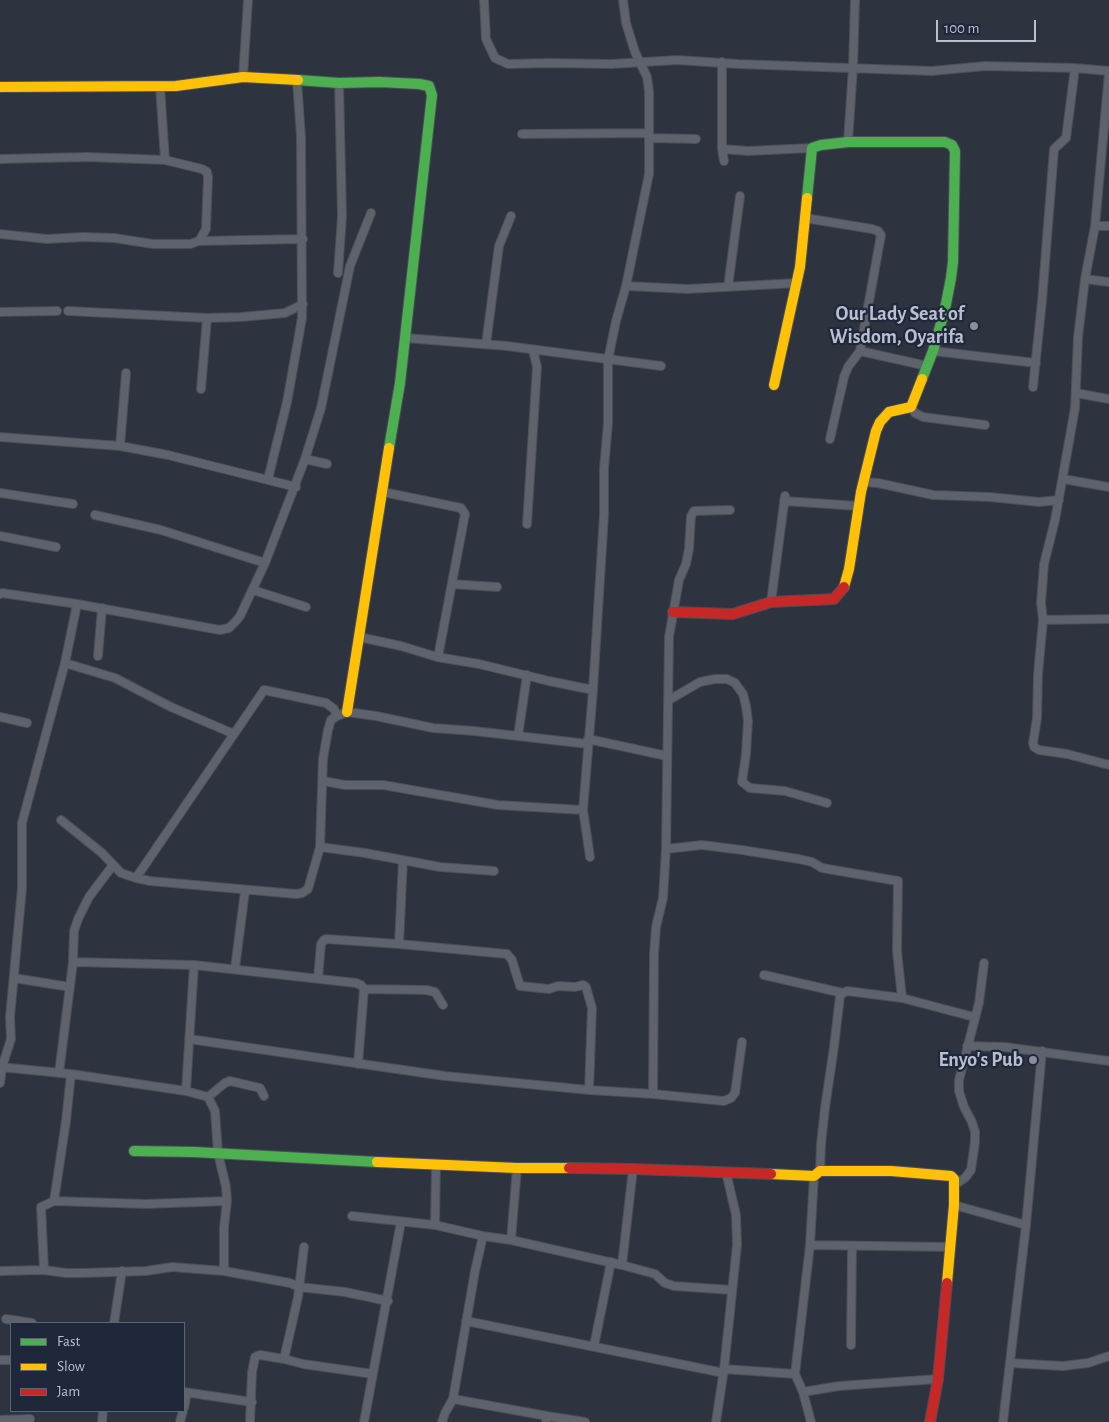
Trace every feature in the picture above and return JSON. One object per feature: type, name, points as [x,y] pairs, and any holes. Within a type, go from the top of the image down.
[{"type":"street","points":[[243,77],[248,0]]},
{"type":"street","points":[[484,0],[486,40],[495,58],[508,64],[641,63],[677,60],[932,71],[985,66],[1075,68],[1109,72],[1105,157],[1085,279],[1078,336],[1076,393],[1063,479],[1044,564],[1041,603],[1043,620],[1038,674],[1037,718],[1033,743],[1034,747],[1038,750],[1067,754],[1109,765]]},
{"type":"street","points":[[590,857],[583,810],[604,515],[604,468],[608,422],[608,360],[626,286],[649,174],[647,77],[635,52],[626,23],[623,0]]},
{"type":"street","points":[[848,142],[855,0]]},
{"type":"street","points":[[722,62],[722,149],[724,161]]},
{"type":"street","points":[[1033,388],[1054,149],[1066,138],[1075,68]]},
{"type":"street","points":[[0,87],[176,86],[243,77],[340,83],[380,82],[419,84],[429,86],[432,96],[414,246],[406,338],[383,492],[359,636],[342,714],[332,720],[328,730],[323,759],[324,781],[320,847],[308,889],[302,893],[244,891],[136,878],[121,873],[102,853],[61,820]]},
{"type":"street","points":[[268,479],[287,402],[302,318],[301,137],[297,81]]},
{"type":"street","points":[[338,273],[342,216],[340,83]]},
{"type":"street","points":[[160,86],[165,160]]},
{"type":"street","points":[[522,134],[605,132],[696,139]]},
{"type":"street","points":[[722,149],[748,151],[812,148],[848,142],[945,142],[952,145],[955,151],[951,278],[933,351],[911,407]]},
{"type":"street","points":[[774,385],[797,283],[812,148]]},
{"type":"street","points":[[0,159],[87,157],[165,160],[202,169],[207,172],[208,177],[206,229],[199,241]]},
{"type":"street","points":[[728,287],[740,196]]},
{"type":"street","points":[[0,594],[102,608],[220,630],[229,628],[240,616],[253,590],[296,487],[321,408],[350,266],[371,213]]},
{"type":"street","points":[[486,344],[499,246],[511,216]]},
{"type":"street","points":[[805,218],[872,229],[878,231],[881,235],[860,351],[848,367],[844,377],[830,439]]},
{"type":"street","points":[[1095,226],[1109,226]]},
{"type":"street","points":[[0,234],[46,239],[114,238],[153,244],[303,239]]},
{"type":"street","points":[[1085,279],[1109,282]]},
{"type":"street","points":[[626,286],[688,289],[797,283]]},
{"type":"street","points":[[68,311],[207,318],[241,317],[285,313],[303,304]]},
{"type":"street","points":[[0,312],[57,312]]},
{"type":"street","points":[[285,313],[302,318]]},
{"type":"street","points":[[201,389],[207,318]]},
{"type":"street","points":[[406,338],[486,344],[661,366]]},
{"type":"street","points":[[527,524],[537,367],[533,350]]},
{"type":"street","points":[[860,351],[927,366]]},
{"type":"street","points":[[933,351],[1036,363]]},
{"type":"street","points":[[120,446],[126,373]]},
{"type":"street","points":[[1076,393],[1109,399]]},
{"type":"street","points":[[911,407],[915,414],[923,417],[985,425]]},
{"type":"street","points":[[674,612],[734,614],[771,602],[834,599],[844,586],[849,569],[858,506],[880,422],[889,412],[911,407]]},
{"type":"street","points":[[0,437],[120,446],[168,455],[296,487]]},
{"type":"street","points":[[305,459],[328,464]]},
{"type":"street","points":[[1063,479],[1109,486]]},
{"type":"street","points":[[864,482],[878,483],[933,495],[990,497],[1039,502],[1059,500]]},
{"type":"street","points":[[383,492],[464,510],[465,514],[438,657]]},
{"type":"street","points":[[0,493],[74,504]]},
{"type":"street","points":[[771,602],[785,498],[858,506]]},
{"type":"street","points":[[653,1094],[654,954],[656,927],[663,898],[666,849],[669,637],[679,580],[686,564],[689,549],[690,516],[694,510],[730,510]]},
{"type":"street","points":[[95,515],[161,530],[265,563]]},
{"type":"street","points":[[0,536],[56,547]]},
{"type":"street","points":[[452,584],[497,587]]},
{"type":"street","points":[[253,590],[306,607]]},
{"type":"street","points":[[0,1083],[1,1067],[11,1039],[10,1018],[22,888],[22,822],[66,663],[77,604]]},
{"type":"street","points":[[98,656],[102,608]]},
{"type":"street","points":[[1043,620],[1109,619]]},
{"type":"street","points":[[359,636],[438,657],[479,664],[593,690]]},
{"type":"street","points":[[66,663],[115,678],[171,707],[234,734]]},
{"type":"street","points":[[518,736],[527,675]]},
{"type":"street","points":[[669,700],[700,682],[727,679],[735,683],[743,694],[748,721],[742,782],[750,788],[786,791],[827,803]]},
{"type":"street","points":[[136,878],[264,690],[326,703],[342,714],[376,716],[433,728],[588,741],[666,756]]},
{"type":"street","points":[[0,717],[27,722]]},
{"type":"street","points":[[324,781],[345,785],[383,785],[498,805],[583,810]]},
{"type":"street","points":[[666,849],[702,845],[742,850],[799,859],[812,862],[822,868],[898,881],[897,951],[902,998]]},
{"type":"street","points":[[320,847],[366,853],[440,867],[494,871]]},
{"type":"street","points":[[399,944],[403,860]]},
{"type":"street","points":[[59,1073],[73,962],[74,931],[89,897],[113,866]]},
{"type":"street","points":[[235,968],[244,891]]},
{"type":"street","points":[[318,978],[324,940],[399,944],[507,954],[512,960],[520,986],[549,989],[558,986],[575,987],[583,985],[586,987],[592,1008],[588,1090]]},
{"type":"street","points":[[73,962],[235,968],[356,983],[364,989],[358,1064]]},
{"type":"street","points":[[954,1185],[965,1178],[970,1170],[975,1142],[972,1122],[964,1107],[959,1091],[960,1074],[979,1003],[984,963]]},
{"type":"street","points":[[186,1091],[194,965]]},
{"type":"street","points":[[764,975],[843,993],[846,991],[902,998],[974,1017]]},
{"type":"street","points":[[14,978],[70,987]]},
{"type":"street","points":[[364,989],[426,990],[435,992],[443,1005]]},
{"type":"street","points":[[811,1422],[796,1374],[825,1108],[840,996],[843,993]]},
{"type":"street","points":[[189,1039],[445,1076],[724,1101],[731,1098],[735,1093],[742,1042]]},
{"type":"street","points":[[967,1046],[1042,1051],[1109,1061]]},
{"type":"street","points":[[1003,1422],[1026,1225],[1042,1051]]},
{"type":"street","points":[[1,1067],[71,1074],[186,1091],[208,1097],[215,1111],[218,1153],[224,1174],[227,1201],[224,1227],[224,1271]]},
{"type":"street","points":[[54,1201],[71,1074]]},
{"type":"street","points":[[208,1097],[230,1081],[260,1088],[264,1096]]},
{"type":"street","points":[[134,1151],[218,1153],[517,1168],[817,1174],[891,1171],[947,1174],[954,1178],[954,1205],[938,1379],[930,1422]]},
{"type":"street","points":[[435,1225],[436,1165]]},
{"type":"street","points":[[511,1240],[517,1168]]},
{"type":"street","points":[[622,1264],[633,1169]]},
{"type":"street","points":[[716,1422],[724,1371],[738,1229],[726,1172]]},
{"type":"street","points":[[44,1270],[41,1207],[54,1201],[146,1204],[227,1201]]},
{"type":"street","points":[[954,1205],[1026,1225]]},
{"type":"street","points":[[352,1216],[435,1225],[622,1264],[655,1274],[669,1285],[732,1290]]},
{"type":"street","points":[[364,1422],[388,1301],[401,1222]]},
{"type":"street","points":[[442,1422],[453,1400],[483,1236]]},
{"type":"street","points":[[810,1245],[950,1247]]},
{"type":"street","points":[[851,1345],[852,1246]]},
{"type":"street","points":[[284,1359],[298,1297],[304,1247]]},
{"type":"street","points":[[594,1346],[611,1262]]},
{"type":"street","points":[[0,1271],[44,1270],[66,1273],[122,1270],[146,1271],[172,1267],[224,1271],[290,1283],[299,1287],[345,1292],[388,1301]]},
{"type":"street","points":[[114,1322],[122,1270]]},
{"type":"street","points":[[6,1319],[26,1322]]},
{"type":"street","points":[[466,1321],[724,1371],[796,1374]]},
{"type":"street","points":[[250,1422],[252,1372],[255,1358],[260,1355],[303,1364],[373,1374]]},
{"type":"street","points":[[1010,1364],[1063,1366],[1088,1363],[1109,1356]]},
{"type":"street","points":[[803,1392],[840,1386],[938,1379]]},
{"type":"street","points":[[186,1393],[252,1402]]},
{"type":"street","points":[[453,1400],[547,1419],[585,1422]]},
{"type":"street","points":[[0,1420],[30,1419]]},
{"type":"traffic: fast","points":[[298,80],[339,83],[380,82],[419,84],[429,86],[432,95],[400,383],[389,448]]},
{"type":"traffic: fast","points":[[807,198],[812,148],[848,142],[945,142],[952,145],[955,151],[951,278],[945,309],[933,351],[922,379]]},
{"type":"traffic: fast","points":[[134,1151],[194,1152],[377,1162]]},
{"type":"traffic: slow","points":[[0,87],[176,86],[243,77],[298,80]]},
{"type":"traffic: slow","points":[[774,385],[800,267],[807,198]]},
{"type":"traffic: slow","points":[[844,587],[849,569],[861,492],[876,431],[880,422],[889,412],[911,407],[922,379]]},
{"type":"traffic: slow","points":[[347,712],[389,448]]},
{"type":"traffic: slow","points":[[377,1162],[517,1168],[569,1168]]},
{"type":"traffic: slow","points":[[771,1174],[814,1176],[820,1171],[891,1171],[951,1176],[954,1179],[954,1205],[947,1283]]},
{"type":"traffic: jam","points":[[673,612],[733,614],[771,602],[834,599],[844,587]]},
{"type":"traffic: jam","points":[[569,1168],[771,1174]]},
{"type":"traffic: jam","points":[[930,1422],[938,1379],[947,1283]]},
{"type":"place","name":"Our Lady Seat of Wisdom, Oyarifa","points":[[974,326]]},
{"type":"place","name":"Enyo's Pub","points":[[1033,1060]]}]
